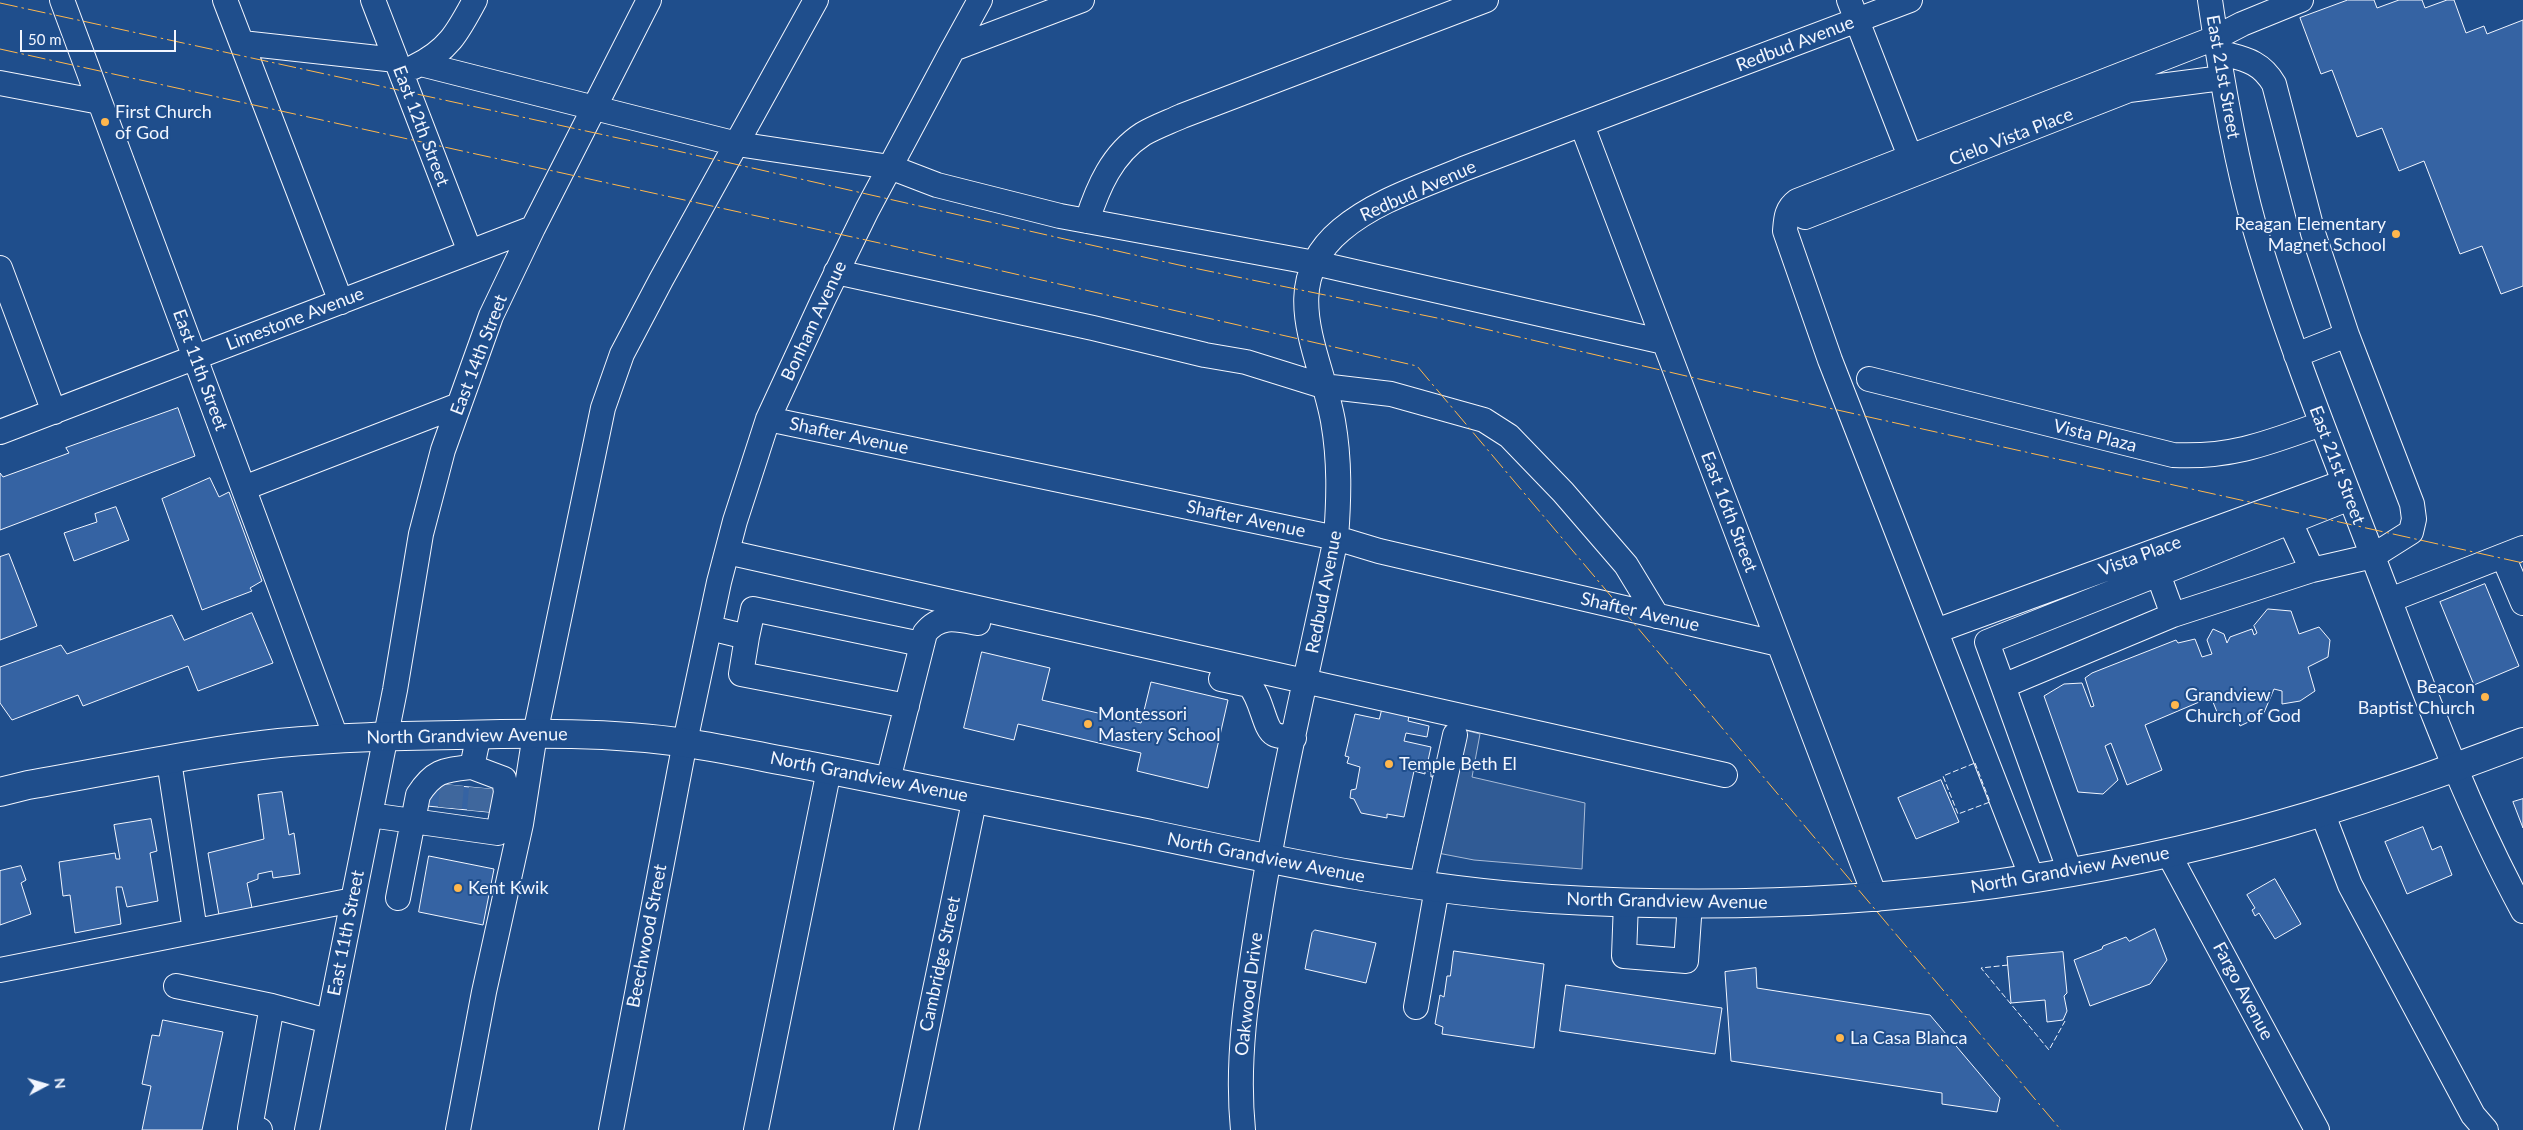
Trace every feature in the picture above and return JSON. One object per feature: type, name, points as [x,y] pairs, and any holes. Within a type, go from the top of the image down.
[{"type":"main road","name":"North Grandview Avenue","points":[[0,792],[28,785],[280,743],[386,736],[535,734],[602,736],[685,742],[888,780],[1361,878],[1546,899],[1690,903],[1876,898],[2070,872],[2168,853],[2322,812],[2455,768],[2523,742]]},
{"type":"street","name":"East 11th Street","points":[[62,0],[337,740]]},
{"type":"street","points":[[225,0],[340,302]]},
{"type":"street","name":"East 12th Street","points":[[373,0],[406,65],[470,252]]},
{"type":"street","points":[[406,65],[451,42],[475,0]]},
{"type":"street","name":"East 14th Street","points":[[386,736],[421,534],[443,450],[459,405],[491,316],[533,228],[649,0]]},
{"type":"street","points":[[458,1130],[484,992],[521,824],[535,734],[603,408],[622,354],[816,0]]},
{"type":"street","name":"Bonham Avenue","points":[[685,742],[727,552],[768,419],[836,272],[980,0]]},
{"type":"street","points":[[1087,221],[1098,187],[1128,146],[1144,133],[1182,116],[1486,0]]},
{"type":"street","name":"Redbud Avenue","points":[[1268,859],[1336,538],[1340,493],[1339,458],[1333,419],[1309,337],[1305,305],[1307,285],[1323,248],[1339,231],[1391,200],[1463,169],[1582,125],[1853,10],[1910,0]]},
{"type":"street","name":"East 21st Street","points":[[2210,0],[2233,140],[2255,228],[2296,356],[2455,768],[2523,911]]},
{"type":"street","points":[[2032,878],[1830,360],[1785,231],[1786,216],[1791,205],[1814,194],[2216,45],[2242,24],[2301,0]]},
{"type":"street","points":[[953,49],[1064,2]]},
{"type":"street","points":[[1853,10],[1906,146]]},
{"type":"street","points":[[242,43],[406,65],[595,107],[737,144],[890,167],[937,185],[1087,221],[1315,263],[1664,342]]},
{"type":"street","points":[[2003,686],[2173,615],[2312,570],[2373,556],[2411,532],[2414,519],[2412,504],[2347,335],[2313,232],[2274,84],[2267,72],[2256,63],[2216,45]]},
{"type":"street","name":"Cielo Vista Place","points":[[1805,217],[2129,90],[2222,78]]},
{"type":"street","points":[[0,83],[100,102]]},
{"type":"street","name":"East 16th Street","points":[[1582,125],[1876,898]]},
{"type":"street","name":"Limestone Avenue","points":[[0,432],[533,228]]},
{"type":"street","points":[[0,268],[54,412]]},
{"type":"street","points":[[836,272],[1093,328],[1204,355],[1246,362],[1323,386],[1391,394],[1437,405],[1484,420],[1509,436],[1563,492],[1626,566],[1657,616]]},
{"type":"street","points":[[2296,356],[2347,335]]},
{"type":"street","name":"Vista Plaza","points":[[1869,379],[2173,456],[2206,457],[2260,446],[2321,424]]},
{"type":"street","points":[[244,488],[459,405]]},
{"type":"street","name":"Shafter Avenue","points":[[768,419],[1336,538],[1379,551],[1779,644]]},
{"type":"street","points":[[2070,872],[1987,642],[2290,522],[2347,490]]},
{"type":"street","name":"Vista Place","points":[[1936,631],[2347,490]]},
{"type":"street","points":[[2290,522],[2312,570]]},
{"type":"street","points":[[727,552],[1725,775]]},
{"type":"street","points":[[2390,600],[2513,552],[2523,603]]},
{"type":"street","points":[[2158,574],[2173,615]]},
{"type":"street","points":[[907,706],[741,674],[753,609],[921,644]]},
{"type":"street","points":[[888,780],[921,644],[931,626],[949,618],[1008,628],[1249,685],[1261,702],[1268,728],[1274,735],[1294,738]]},
{"type":"street","points":[[710,628],[747,637]]},
{"type":"street","points":[[467,795],[479,734]]},
{"type":"street","points":[[1416,1006],[1429,887],[1455,735]]},
{"type":"street","name":"East 11th Street","points":[[307,1130],[386,736]]},
{"type":"street","name":"Beechwood Street","points":[[610,1130],[685,742]]},
{"type":"street","points":[[169,761],[196,931]]},
{"type":"street","points":[[756,1130],[829,770]]},
{"type":"street","points":[[398,898],[418,796],[427,781],[441,771],[467,795]]},
{"type":"street","points":[[370,815],[414,821],[467,795]]},
{"type":"street","name":"Cambridge Street","points":[[906,1130],[975,798]]},
{"type":"street","points":[[2322,812],[2350,885],[2473,1114],[2486,1130]]},
{"type":"street","name":"Fargo Avenue","points":[[2168,853],[2317,1130]]},
{"type":"street","name":"Oakwood Drive","points":[[1243,1130],[1240,1061],[1245,1003],[1268,859]]},
{"type":"street","points":[[0,970],[353,900]]},
{"type":"street","points":[[1626,902],[1624,956],[1686,961],[1690,903]]},
{"type":"street","points":[[176,986],[272,1006],[328,1021]]},
{"type":"street","points":[[260,1130],[250,1128],[272,1006]]},
{"type":"shaded area","points":[[1446,725],[1480,734],[1472,777],[1585,803],[1582,869],[1474,860],[1417,849]]},
{"type":"building","points":[[2348,0],[2374,0],[2377,8],[2399,0],[2422,0],[2425,8],[2447,0],[2454,0],[2466,33],[2484,26],[2487,34],[2523,20],[2523,286],[2501,294],[2482,246],[2460,254],[2424,161],[2399,171],[2382,128],[2357,137],[2332,70],[2321,74],[2300,18]]},
{"type":"building","points":[[178,408],[195,456],[0,530],[0,473],[3,477],[69,453],[66,448]]},
{"type":"building","points":[[210,478],[219,497],[229,492],[262,581],[250,588],[252,591],[202,610],[162,499]]},
{"type":"building","points":[[116,507],[129,540],[74,561],[64,533],[97,522],[95,514]]},
{"type":"building","points":[[9,554],[37,626],[0,640],[0,557]]},
{"type":"building","points":[[2485,584],[2519,666],[2474,685],[2440,602]]},
{"type":"building","points":[[2268,609],[2291,611],[2299,634],[2319,627],[2330,640],[2328,657],[2308,667],[2315,691],[2300,701],[2282,704],[2282,691],[2274,689],[2263,715],[2240,726],[2235,711],[2219,717],[2211,697],[2145,725],[2162,770],[2127,785],[2111,743],[2105,746],[2118,780],[2103,794],[2078,792],[2044,696],[2064,684],[2082,683],[2091,707],[2094,706],[2085,678],[2092,673],[2176,640],[2178,643],[2195,639],[2202,657],[2212,654],[2207,640],[2213,629],[2224,634],[2227,643],[2230,637],[2252,629],[2254,635],[2257,633],[2254,626]]},
{"type":"building","points":[[252,613],[273,663],[198,691],[188,666],[83,706],[78,695],[12,720],[0,703],[0,667],[61,645],[67,654],[172,615],[184,640]]},
{"type":"building","points":[[982,652],[1050,668],[1042,700],[1141,723],[1151,682],[1228,700],[1208,788],[1137,771],[1141,753],[1018,724],[1014,740],[964,728]]},
{"type":"building","name":"Temple Beth El","points":[[1382,710],[1409,716],[1408,721],[1429,726],[1427,737],[1406,733],[1404,741],[1431,747],[1427,765],[1432,766],[1434,763],[1438,763],[1436,776],[1431,777],[1431,772],[1425,770],[1425,774],[1414,771],[1404,817],[1387,814],[1387,818],[1361,813],[1354,799],[1350,798],[1351,790],[1356,789],[1360,767],[1347,763],[1349,757],[1345,756],[1355,714],[1379,719]]},
{"type":"building","points":[[1941,780],[1959,822],[1916,839],[1898,798]]},
{"type":"building","points":[[429,783],[500,790],[498,813],[427,806]]},
{"type":"building","points":[[282,792],[289,835],[294,833],[300,874],[273,878],[272,871],[258,874],[258,879],[247,883],[252,908],[219,915],[208,853],[264,839],[258,795]]},
{"type":"building","points":[[2523,799],[2523,828],[2513,802]]},
{"type":"building","points":[[151,819],[157,851],[150,853],[158,901],[127,907],[122,887],[116,887],[121,924],[75,933],[70,895],[63,896],[59,862],[115,853],[116,859],[120,859],[114,825]]},
{"type":"building","points":[[2423,827],[2432,850],[2441,846],[2452,875],[2407,894],[2385,842]]},
{"type":"building","points":[[429,856],[494,869],[483,925],[419,912]]},
{"type":"building","points":[[21,866],[26,880],[21,883],[31,914],[0,925],[0,871]]},
{"type":"building","points":[[2275,879],[2301,924],[2275,939],[2259,913],[2255,916],[2252,910],[2255,908],[2247,895]]},
{"type":"building","points":[[2155,929],[2167,960],[2150,984],[2090,1006],[2074,960],[2126,937],[2129,941]]},
{"type":"building","points":[[1315,930],[1376,943],[1366,983],[1305,969],[1312,933]]},
{"type":"building","points":[[1454,951],[1544,964],[1534,1048],[1442,1034],[1443,1027],[1435,1024],[1440,995],[1444,997],[1447,976],[1450,976]]},
{"type":"building","points":[[2063,952],[2067,993],[2064,996],[2067,1011],[2063,1020],[2047,1022],[2045,1000],[2011,1003],[2007,957]]},
{"type":"building","name":"La Casa Blanca","points":[[1756,968],[1757,988],[1930,1015],[2000,1098],[1997,1112],[1942,1104],[1942,1093],[1731,1061],[1725,972]]},
{"type":"building","points":[[1566,985],[1722,1008],[1715,1054],[1560,1031]]},
{"type":"building","points":[[163,1020],[223,1032],[202,1130],[142,1130],[151,1086],[142,1084],[152,1035],[159,1036]]},
{"type":"tunnel","points":[[450,808],[452,785]]},
{"type":"tunnel","points":[[479,811],[481,788]]},
{"type":"fence","points":[[1975,763],[1990,802],[1958,814],[1943,776],[1975,763]]},
{"type":"fence","points":[[2008,965],[1981,968],[2049,1050],[2065,1021]]},
{"type":"power","points":[[0,3],[673,150],[1179,265],[1442,319],[1712,382],[2523,563]]},
{"type":"power","points":[[0,49],[893,246],[1417,366],[2061,1130]]},
{"type":"place","name":"First Church of God","points":[[105,122]]},
{"type":"place","name":"Reagan Elementary Magnet School","points":[[2396,234]]},
{"type":"place","name":"Beacon Baptist Church","points":[[2485,697]]},
{"type":"place","name":"Grandview Church of God","points":[[2175,705]]},
{"type":"place","name":"Montessori Mastery School","points":[[1088,724]]},
{"type":"place","name":"Temple Beth El","points":[[1389,764]]},
{"type":"place","name":"Kent Kwik","points":[[458,888]]},
{"type":"place","name":"La Casa Blanca","points":[[1840,1038]]}]
